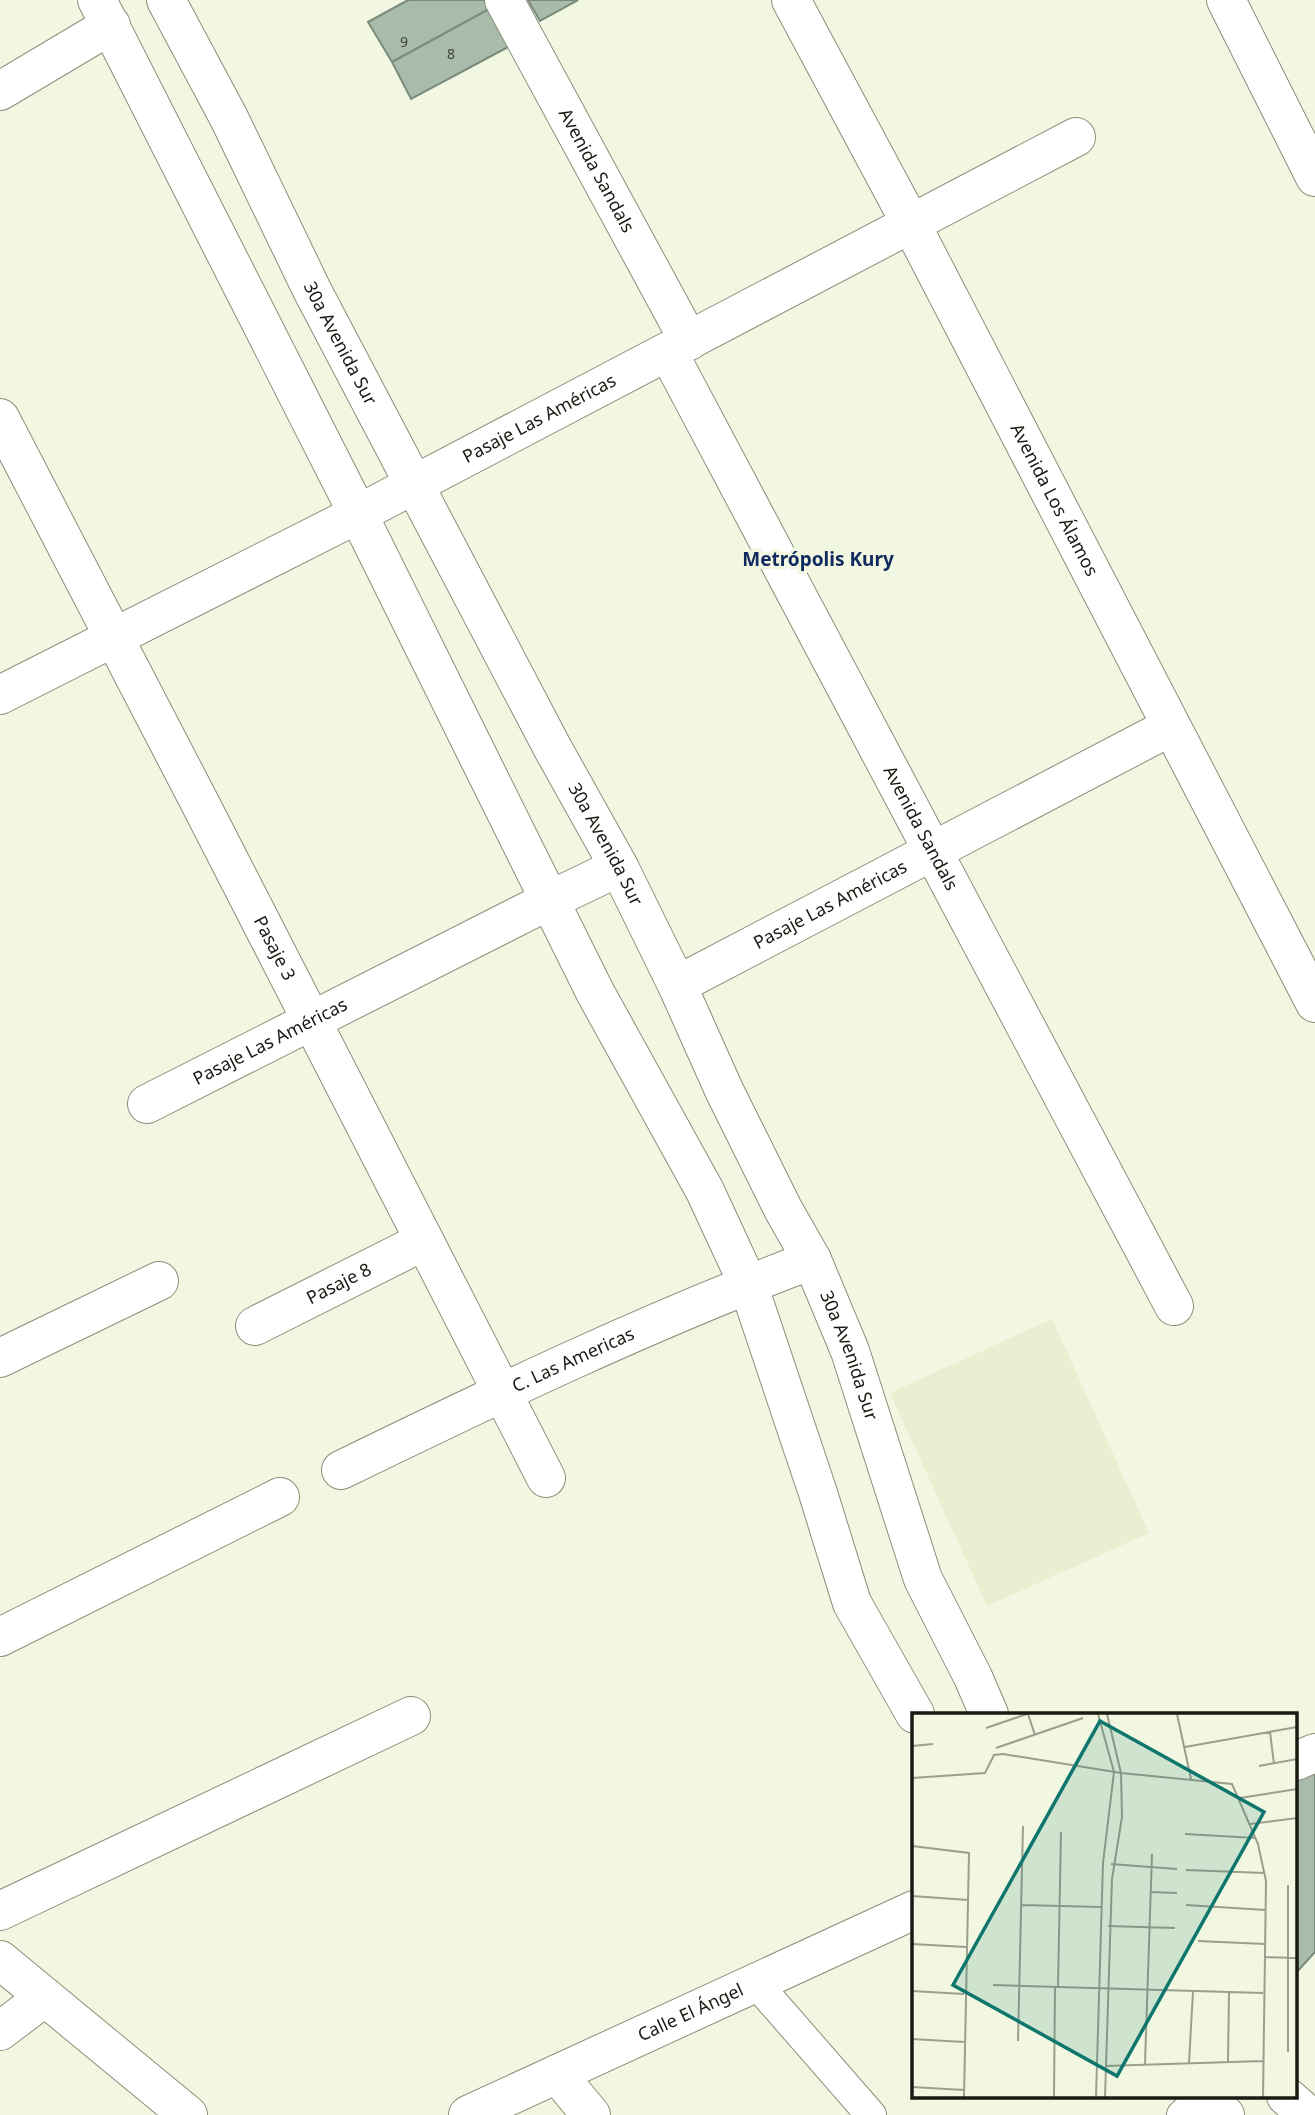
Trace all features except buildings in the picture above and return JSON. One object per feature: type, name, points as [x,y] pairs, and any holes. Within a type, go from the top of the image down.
[{"type":"street","name":"30a Avenida Sur","points":[[166,0],[229,118],[312,290],[552,747],[619,867],[677,985],[724,1090],[783,1209],[812,1260],[850,1351],[923,1579],[973,1676],[989,1713]]},
{"type":"street","name":"Avenida Sandals","points":[[504,0],[933,852],[1174,1306]]},
{"type":"street","name":"Avenida Los Álamos","points":[[791,0],[911,224],[1315,1003]]},
{"type":"street","points":[[1226,0],[1315,177]]},
{"type":"street","points":[[0,91],[104,12],[358,514],[595,992],[705,1191],[748,1284],[852,1603],[914,1713]]},
{"type":"street","name":"Pasaje Las Américas","points":[[0,695],[358,514],[1076,137]]},
{"type":"street","name":"Pasaje 3","points":[[0,418],[546,1478]]},
{"type":"street","name":"Pasaje Las Américas","points":[[677,985],[1170,727]]},
{"type":"street","name":"Pasaje Las Américas","points":[[147,1104],[619,867]]},
{"type":"street","name":"Pasaje 8","points":[[255,1326],[424,1241]]},
{"type":"street","name":"C. Las Americas","points":[[341,1470],[502,1392],[748,1284],[812,1260]]},
{"type":"street","points":[[0,1358],[159,1281]]},
{"type":"street","points":[[0,1637],[280,1497]]},
{"type":"street","points":[[0,1911],[411,1716]]},
{"type":"street","points":[[1298,1759],[1315,1753]]},
{"type":"street","name":"Calle El Ángel","points":[[468,2115],[912,1911]]},
{"type":"street","points":[[0,1960],[188,2115]]},
{"type":"street","points":[[755,1982],[871,2115]]},
{"type":"street","points":[[0,2031],[45,1997]]},
{"type":"street","points":[[557,2074],[592,2115]]},
{"type":"street","points":[[1182,2115],[1201,2098]]},
{"type":"street","points":[[1205,2098],[1224,2115]]},
{"type":"street","points":[[1288,2098],[1308,2115]]},
{"type":"shaded area","points":[[1052,1319],[1149,1533],[987,1606],[890,1393]]},
{"type":"district","name":"Metrópolis Kury","points":[[818,559]]}]
